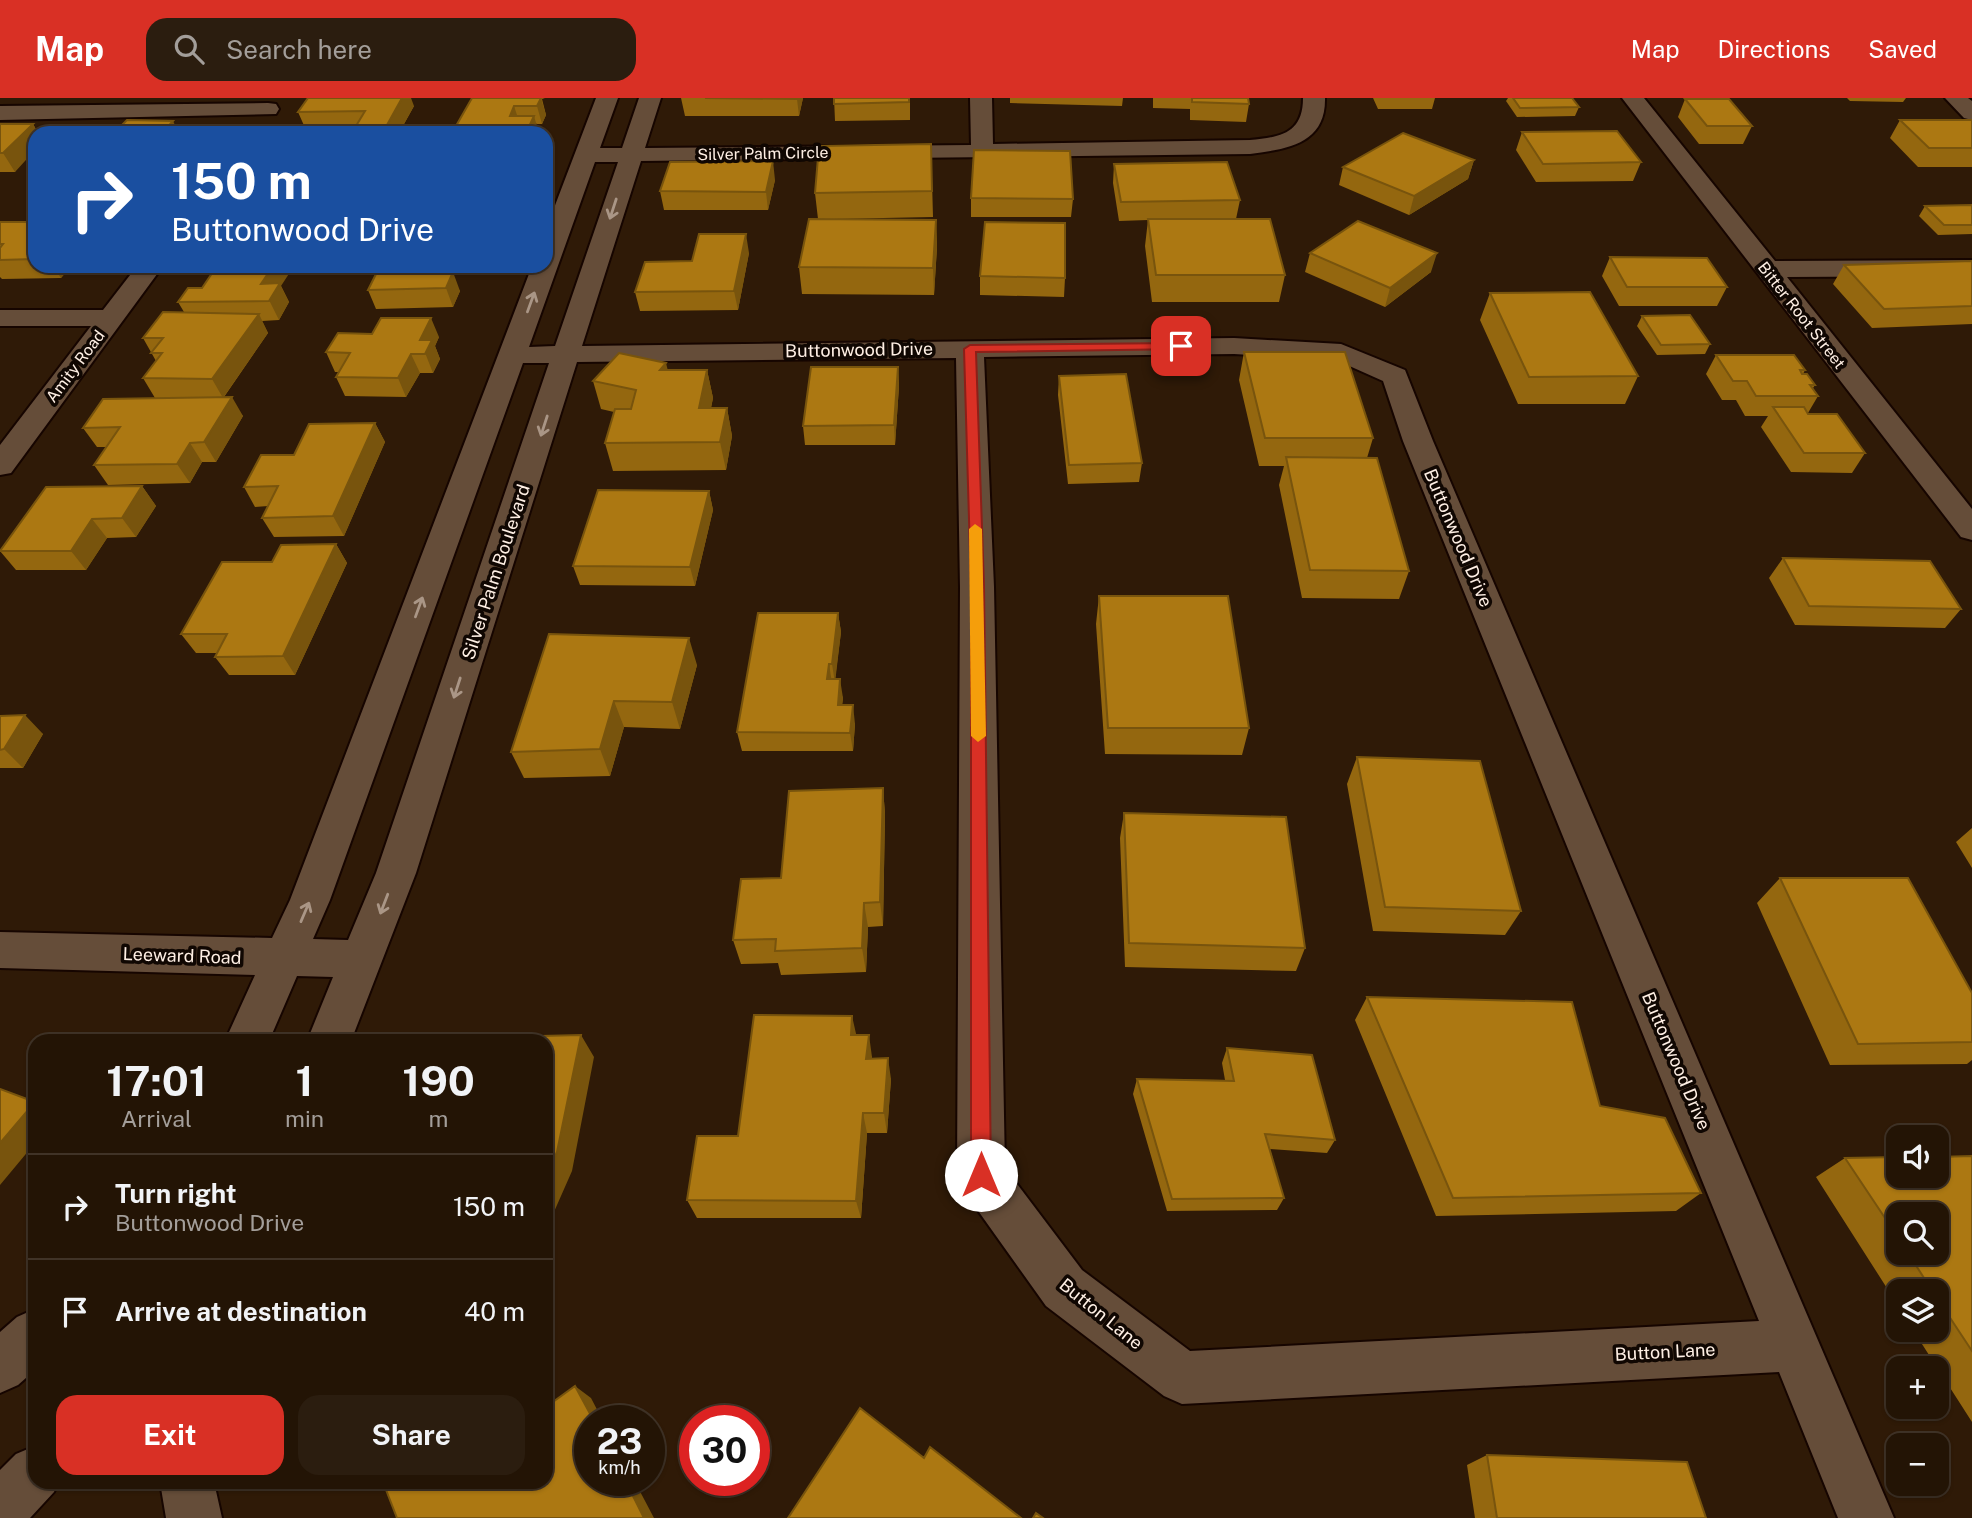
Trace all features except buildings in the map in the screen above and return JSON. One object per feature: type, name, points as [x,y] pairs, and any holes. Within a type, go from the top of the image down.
[{"type":"street","points":[[553,243],[607,98]]},
{"type":"street","name":"Silver Palm Boulevard","points":[[332,1034],[396,873],[650,98]]},
{"type":"street","points":[[981,98],[982,151]]},
{"type":"street","name":"Silver Palm Circle","points":[[586,155],[1220,149],[1278,145],[1305,131],[1316,109],[1314,98]]},
{"type":"street","name":"Bitter Root Street","points":[[1633,98],[1972,530]]},
{"type":"street","points":[[1956,98],[1972,113]]},
{"type":"street","points":[[0,113],[273,104]]},
{"type":"street","points":[[256,126],[273,104]]},
{"type":"street","points":[[1766,269],[1972,268]]},
{"type":"street","name":"Amity Road","points":[[0,466],[145,273]]},
{"type":"street","points":[[250,1034],[315,887],[542,273]]},
{"type":"street","points":[[0,318],[111,318]]},
{"type":"street","name":"Buttonwood Drive","points":[[512,355],[1234,345],[1341,352],[1395,376],[1418,441],[1866,1518]]},
{"type":"street","name":"Button Lane","points":[[970,349],[977,587],[981,1175],[1064,1288],[1182,1378],[1794,1345]]},
{"type":"street","name":"Leeward Road","points":[[0,950],[363,959]]},
{"type":"street","points":[[0,1367],[28,1341]]},
{"type":"street","points":[[0,1510],[28,1480]]},
{"type":"street","points":[[188,1489],[194,1518]]},
{"type":"slow traffic","points":[[975,529],[978,736]]},
{"type":"route","points":[[981,1175],[977,587],[970,349],[1181,346]]}]
